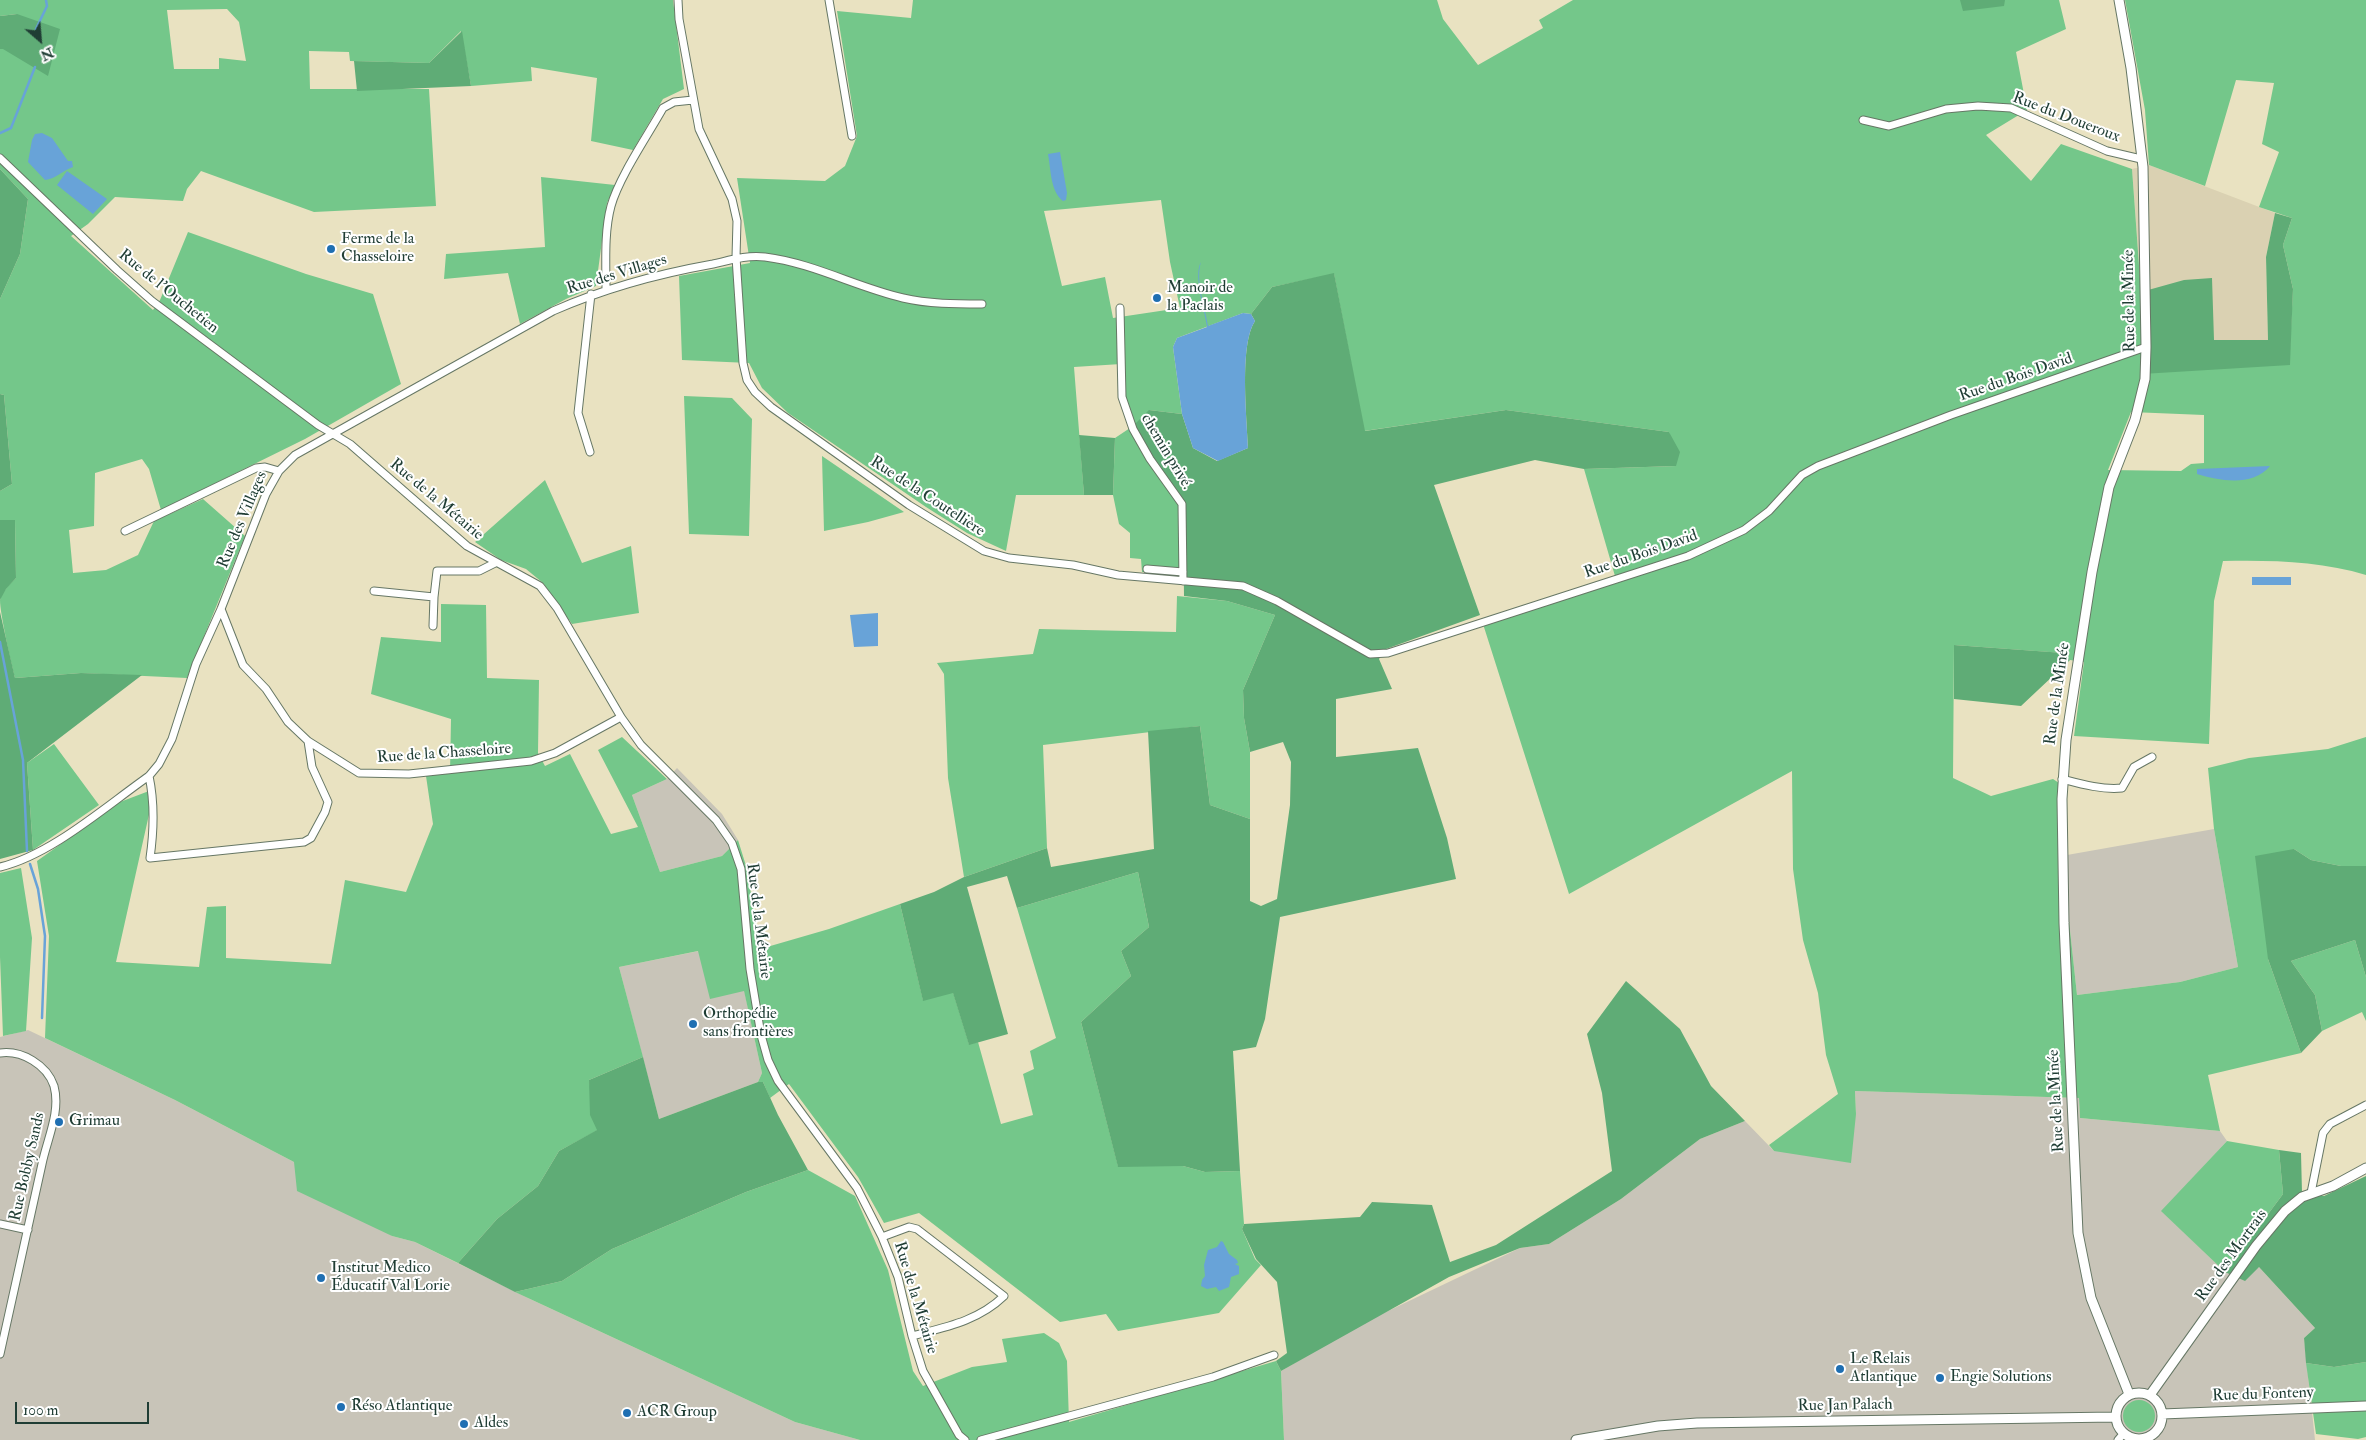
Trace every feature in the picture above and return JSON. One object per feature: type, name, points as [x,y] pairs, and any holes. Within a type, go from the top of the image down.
[{"type":"street","name":"Rue de la Coutellière","points":[[678,0],[699,129],[732,199],[737,221],[736,257],[743,362],[747,380],[755,392],[771,407],[804,432],[909,505],[984,551],[1009,558],[1073,565],[1118,575],[1243,586]]},
{"type":"street","points":[[829,0],[852,136]]},
{"type":"street","name":"Rue de la Minée","points":[[2119,0],[2131,68],[2141,159],[2146,347],[2145,379],[2135,420],[2109,487],[2092,572],[2062,779],[2064,922],[2078,1233],[2091,1298],[2129,1394]]},
{"type":"street","points":[[606,290],[606,256],[611,207],[618,189],[663,108],[674,102],[693,100]]},
{"type":"street","name":"Rue du Doueroux","points":[[1863,120],[1888,126],[1946,109],[1978,106],[2011,108],[2106,151],[2141,159]]},
{"type":"street","name":"Rue de l'Ouchetien","points":[[0,158],[152,301],[332,433]]},
{"type":"street","name":"Rue des Villages","points":[[0,867],[24,860],[46,848],[149,776],[160,764],[172,738],[196,664],[221,609],[266,494],[279,471],[295,455],[332,433],[553,311],[591,294],[660,274],[736,257],[765,257],[800,264],[904,298],[982,304]]},
{"type":"street","points":[[590,452],[578,414],[591,294]]},
{"type":"street","name":"chemin privé.","points":[[1120,308],[1122,397],[1133,429],[1150,459],[1182,504],[1183,580]]},
{"type":"street","name":"Rue du Bois David","points":[[1243,586],[1277,601],[1370,654],[1388,653],[1688,556],[1744,530],[1769,511],[1802,475],[1818,466],[1951,415],[2146,347]]},
{"type":"street","name":"Rue de la Métairie","points":[[332,433],[350,444],[466,546],[495,564],[540,586],[571,630],[621,717],[641,746],[716,820],[732,843],[741,869],[750,969],[761,1035],[768,1060],[778,1081],[858,1188],[882,1237],[898,1277],[912,1336],[923,1371],[960,1435],[965,1440]]},
{"type":"street","points":[[125,531],[256,468],[279,471]]},
{"type":"street","points":[[433,626],[436,571],[479,571],[495,564]]},
{"type":"street","points":[[1147,569],[1184,572]]},
{"type":"street","points":[[374,591],[434,598]]},
{"type":"street","name":"Rue de la Chasseloire","points":[[221,609],[228,622],[243,664],[266,689],[288,722],[308,741],[359,773],[409,774],[531,760],[555,753],[621,717]]},
{"type":"street","points":[[149,776],[153,792],[154,826],[150,858],[304,842],[311,838],[325,812],[328,802],[312,767],[308,741]]},
{"type":"street","points":[[2062,779],[2113,789],[2122,788],[2134,767],[2152,757]]},
{"type":"street","name":"Rue Bobby Sands","points":[[0,1053],[24,1055],[42,1067],[53,1085],[56,1108],[0,1354]]},
{"type":"street","points":[[2311,1193],[2322,1133],[2330,1124],[2366,1105]]},
{"type":"street","name":"Rue des Mortrais","points":[[2150,1395],[2256,1246],[2285,1211],[2311,1193],[2333,1186],[2366,1168]]},
{"type":"street","points":[[0,1224],[28,1230]]},
{"type":"street","points":[[882,1237],[909,1227],[917,1229],[1004,1296],[998,1302],[962,1324],[912,1336]]},
{"type":"street","points":[[981,1440],[1212,1376],[1274,1355]]},
{"type":"street","points":[[2143,1393],[2150,1395],[2158,1403],[2162,1414],[2159,1426],[2151,1438],[2121,1437],[2115,1417],[2119,1403],[2129,1394],[2143,1393]]},
{"type":"street","name":"Rue du Fonteny","points":[[2162,1414],[2366,1406]]},
{"type":"street","name":"Rue Jan Palach","points":[[1576,1440],[1633,1429],[1697,1423],[2115,1417]]},
{"type":"shaded area","points":[[2149,165],[2275,213],[2266,257],[2268,340],[2214,340],[2155,289],[2141,292],[2132,169]]},
{"type":"shaded area","points":[[677,768],[722,814],[738,840],[722,856],[660,872],[632,795],[667,779]]},
{"type":"shaded area","points":[[2214,829],[2238,967],[2180,982],[2077,995],[2069,921],[2067,855]]},
{"type":"shaded area","name":"Orthopédie sans frontières","points":[[699,951],[744,990],[762,1073],[758,1082],[659,1119],[619,967]]},
{"type":"shaded area","points":[[28,1030],[175,1100],[294,1162],[392,1236],[415,1242],[530,1299],[795,1422],[860,1440],[0,1440],[0,1037]]},
{"type":"shaded area","points":[[1855,1091],[2079,1098],[2080,1118],[2220,1131],[2227,1141],[2162,1211],[2225,1272],[2259,1267],[2315,1328],[2304,1338],[2315,1440],[1284,1440],[1281,1371],[1365,1322],[1520,1248],[1549,1244],[1621,1199],[1700,1139],[1745,1121],[1774,1151],[1856,1114]]},
{"type":"green space","points":[[0,0],[673,0],[684,89],[663,99],[633,150],[591,141],[597,78],[531,67],[532,81],[471,86],[461,31],[429,63],[350,61],[349,52],[309,51],[310,89],[429,89],[436,206],[314,212],[201,171],[187,189],[183,201],[115,197],[88,224],[71,236],[153,310],[160,300],[188,232],[306,274],[373,294],[401,384],[305,439],[161,510],[149,469],[142,459],[95,473],[94,526],[69,530],[73,573],[106,570],[138,555],[154,521],[203,499],[245,536],[187,678],[81,673],[15,678],[0,607],[0,600],[4,591],[16,578],[15,520],[0,520],[0,491],[12,484],[4,395],[0,394],[0,299],[20,254],[28,199],[0,169],[0,49],[3,48],[17,14],[0,16]],"holes":[[[227,9],[239,22],[246,61],[219,58],[219,69],[174,69],[167,10]]]},
{"type":"green space","points":[[913,0],[1437,0],[1443,19],[1478,65],[1543,28],[1539,20],[1573,0],[2059,0],[2066,29],[2016,52],[2027,110],[1986,135],[2031,181],[2061,144],[2132,169],[2145,348],[2289,365],[2293,289],[2283,245],[2292,218],[2259,207],[2279,152],[2262,144],[2274,83],[2236,80],[2205,186],[2149,165],[2145,110],[2125,0],[2366,0],[2366,575],[2349,570],[2295,562],[2223,561],[2214,601],[2209,744],[2074,736],[2084,662],[2070,660],[2063,653],[1954,645],[1953,778],[1991,796],[2053,779],[2065,787],[2069,921],[2077,995],[2180,982],[2238,967],[2214,829],[2208,768],[2249,758],[2328,749],[2366,737],[2366,866],[2341,866],[2311,860],[2294,849],[2268,959],[2301,1053],[2208,1075],[2220,1131],[2080,1118],[2079,1098],[1855,1091],[1856,1114],[1851,1163],[1774,1151],[1769,1145],[1838,1094],[1826,1055],[1818,993],[1803,940],[1793,869],[1792,771],[1569,894],[1483,624],[1617,583],[1584,469],[1676,466],[1669,432],[1506,410],[1364,431],[1334,274],[1272,287],[1251,314],[1243,313],[1177,338],[1173,347],[1182,414],[1149,410],[1183,504],[1184,573],[1142,572],[1141,559],[1130,558],[1130,533],[1119,524],[1113,495],[1115,438],[1133,426],[1124,402],[1121,364],[1074,367],[1084,495],[1016,495],[1006,551],[967,533],[788,413],[762,388],[749,363],[682,360],[679,276],[750,263],[737,178],[825,181],[845,166],[857,136],[837,11],[911,18]],"holes":[[[1161,200],[1170,262],[1180,308],[1113,318],[1105,277],[1062,286],[1044,211]],[[2131,412],[2204,415],[2204,463],[2191,464],[2181,471],[2108,470]]]},
{"type":"green space","points":[[1960,0],[2005,0],[2004,6],[1963,11]]},
{"type":"green space","points":[[17,14],[60,29],[48,76],[0,49],[0,16]]},
{"type":"green space","points":[[462,31],[471,86],[357,91],[354,61],[429,63]]},
{"type":"green space","points":[[0,169],[28,199],[20,254],[0,299]]},
{"type":"green space","points":[[541,177],[615,185],[607,203],[596,286],[566,299],[520,324],[508,273],[444,279],[446,254],[545,247]]},
{"type":"green space","points":[[2275,213],[2292,218],[2283,245],[2293,289],[2290,365],[2142,374],[2141,292],[2184,280],[2212,278],[2214,340],[2268,340],[2266,257]]},
{"type":"green space","points":[[1334,273],[1365,431],[1506,410],[1669,432],[1680,452],[1676,466],[1584,469],[1535,460],[1434,485],[1480,615],[1386,649],[1379,659],[1392,689],[1336,699],[1336,757],[1418,748],[1447,838],[1456,879],[1280,917],[1265,1019],[1256,1047],[1233,1051],[1240,1171],[1205,1172],[1183,1166],[1118,1167],[1081,1022],[1131,976],[1121,951],[1149,927],[1138,872],[1017,908],[1007,876],[967,887],[1008,1034],[969,1045],[953,993],[923,1001],[900,904],[934,892],[964,877],[1047,848],[1051,867],[1154,849],[1148,731],[1200,726],[1210,805],[1250,819],[1250,901],[1261,906],[1277,899],[1290,805],[1291,762],[1283,742],[1250,752],[1244,718],[1243,690],[1275,615],[1227,601],[1184,596],[1183,504],[1148,458],[1133,426],[1149,410],[1182,414],[1193,448],[1217,461],[1248,448],[1245,364],[1250,332],[1255,321],[1251,314],[1272,287]]},
{"type":"green space","points":[[0,394],[4,395],[12,484],[0,491]]},
{"type":"green space","points":[[684,396],[732,398],[752,419],[749,536],[689,534]]},
{"type":"green space","points":[[1079,435],[1115,438],[1113,495],[1084,495]]},
{"type":"green space","points":[[822,456],[904,512],[824,531]]},
{"type":"green space","points":[[545,480],[582,563],[631,546],[639,613],[572,624],[543,583],[526,569],[501,560],[475,542]]},
{"type":"green space","points":[[0,520],[15,520],[16,578],[6,589],[0,600]]},
{"type":"green space","points":[[1177,596],[1227,601],[1275,615],[1243,690],[1244,718],[1250,752],[1250,819],[1210,805],[1200,726],[1043,745],[1047,848],[964,877],[948,778],[944,674],[937,663],[1033,654],[1039,629],[1176,632]]},
{"type":"green space","points":[[441,604],[486,605],[487,678],[539,680],[538,753],[545,766],[570,754],[611,834],[638,827],[598,750],[622,737],[667,779],[632,795],[660,872],[722,856],[738,840],[747,869],[760,949],[829,929],[900,904],[923,1000],[953,992],[969,1044],[978,1042],[1001,1124],[1033,1115],[1023,1074],[1034,1069],[1030,1051],[1056,1038],[1017,908],[1138,872],[1149,927],[1121,951],[1131,976],[1081,1022],[1118,1166],[1183,1166],[1205,1172],[1240,1171],[1244,1224],[1242,1229],[1255,1259],[1261,1265],[1219,1313],[1118,1331],[1106,1314],[1060,1322],[919,1213],[884,1223],[858,1177],[789,1084],[770,1098],[763,1082],[758,1082],[762,1073],[744,991],[710,999],[698,951],[619,967],[643,1057],[589,1080],[598,1130],[559,1151],[538,1186],[497,1219],[458,1263],[415,1242],[392,1236],[297,1191],[294,1162],[175,1100],[45,1038],[49,936],[37,861],[120,802],[149,791],[150,810],[116,962],[199,967],[207,907],[226,906],[226,958],[331,964],[345,880],[406,892],[433,824],[426,776],[450,773],[451,719],[371,694],[381,637],[441,642]]},
{"type":"green space","points":[[0,612],[15,678],[81,673],[142,675],[27,763],[33,850],[0,859]]},
{"type":"green space","points":[[1954,645],[2064,653],[2070,660],[2021,706],[1954,699]]},
{"type":"green space","points":[[54,744],[99,805],[33,850],[27,763]]},
{"type":"green space","points":[[2294,849],[2311,860],[2341,866],[2366,866],[2366,977],[2355,940],[2291,961],[2315,995],[2322,1031],[2301,1053],[2268,959],[2255,856]]},
{"type":"green space","points":[[21,868],[32,938],[26,1031],[3,1036],[0,957],[0,873]]},
{"type":"green space","points":[[2355,940],[2366,977],[2366,1021],[2362,1012],[2322,1031],[2315,995],[2291,961]]},
{"type":"green space","points":[[1626,981],[1680,1029],[1711,1086],[1745,1121],[1700,1139],[1621,1199],[1549,1244],[1520,1248],[1449,1277],[1281,1371],[1276,1361],[1287,1353],[1277,1282],[1256,1259],[1242,1229],[1244,1224],[1360,1217],[1372,1202],[1432,1205],[1450,1262],[1496,1245],[1612,1171],[1602,1093],[1587,1034]]},
{"type":"green space","points":[[643,1057],[659,1119],[758,1082],[763,1082],[778,1115],[808,1170],[746,1192],[612,1249],[562,1281],[515,1292],[458,1263],[497,1219],[538,1186],[559,1151],[597,1130],[590,1115],[589,1080]]},
{"type":"green space","points":[[2227,1141],[2279,1150],[2283,1194],[2225,1272],[2161,1211]]},
{"type":"green space","points":[[2279,1150],[2301,1153],[2302,1193],[2324,1196],[2366,1176],[2366,1362],[2334,1367],[2306,1363],[2304,1338],[2315,1328],[2259,1267],[2245,1281],[2225,1272],[2283,1194]]},
{"type":"green space","points":[[808,1170],[855,1196],[888,1270],[913,1371],[923,1386],[972,1367],[1007,1362],[1002,1339],[1044,1333],[1059,1343],[1067,1361],[1069,1422],[1276,1361],[1281,1371],[1284,1440],[860,1440],[795,1422],[515,1292],[562,1281],[612,1249],[746,1192]]},
{"type":"green space","points":[[2366,1362],[2366,1437],[2358,1439],[2316,1434],[2306,1363],[2334,1367]]},
{"type":"green space","points":[[2139,1400],[2151,1404],[2155,1416],[2151,1428],[2139,1432],[2127,1428],[2123,1416],[2127,1404]]},
{"type":"water","points":[[42,133],[52,138],[68,161],[72,161],[73,167],[53,178],[45,180],[28,162],[32,140],[35,134]]},
{"type":"water","points":[[1060,152],[1067,193],[1066,200],[1063,201],[1053,186],[1048,154]]},
{"type":"water","points":[[67,171],[107,199],[93,214],[57,185]]},
{"type":"water","points":[[1201,262],[1199,277],[1208,326],[1243,313],[1251,314],[1255,321],[1250,332],[1245,364],[1248,448],[1218,461],[1193,448],[1182,414],[1173,347],[1177,338],[1207,327],[1198,276],[1199,268]]},
{"type":"water","points":[[2270,466],[2263,473],[2245,480],[2216,479],[2197,474],[2197,469]]},
{"type":"water","points":[[2252,577],[2291,577],[2291,585],[2252,585]]},
{"type":"water","points":[[878,613],[878,646],[854,647],[850,615]]},
{"type":"water","points":[[1221,1241],[1229,1254],[1237,1260],[1238,1263],[1235,1264],[1239,1266],[1239,1274],[1231,1277],[1229,1287],[1219,1291],[1216,1287],[1207,1289],[1201,1286],[1205,1276],[1204,1265],[1208,1250],[1217,1247]]},
{"type":"waterway","points":[[36,29],[47,6],[46,0]]},
{"type":"waterway","points":[[0,133],[11,128],[35,67]]},
{"type":"waterway","points":[[0,642],[23,760],[27,851]]},
{"type":"waterway","points":[[30,864],[38,889],[45,936],[42,1018]]},
{"type":"place","name":"Ferme de la Chasseloire","points":[[331,249]]},
{"type":"place","name":"Manoir de la Paclais","points":[[1157,298]]},
{"type":"place","name":"Orthopédie sans frontières","points":[[693,1024]]},
{"type":"place","name":"Grimau","points":[[59,1122]]},
{"type":"place","name":"Institut Medico Éducatif Val Lorie","points":[[321,1278]]},
{"type":"place","name":"Le Relais Atlantique","points":[[1840,1369]]},
{"type":"place","name":"Engie Solutions","points":[[1940,1378]]},
{"type":"place","name":"Réso Atlantique","points":[[341,1407]]},
{"type":"place","name":"ACR Group","points":[[627,1413]]},
{"type":"place","name":"Aldes","points":[[464,1424]]}]
